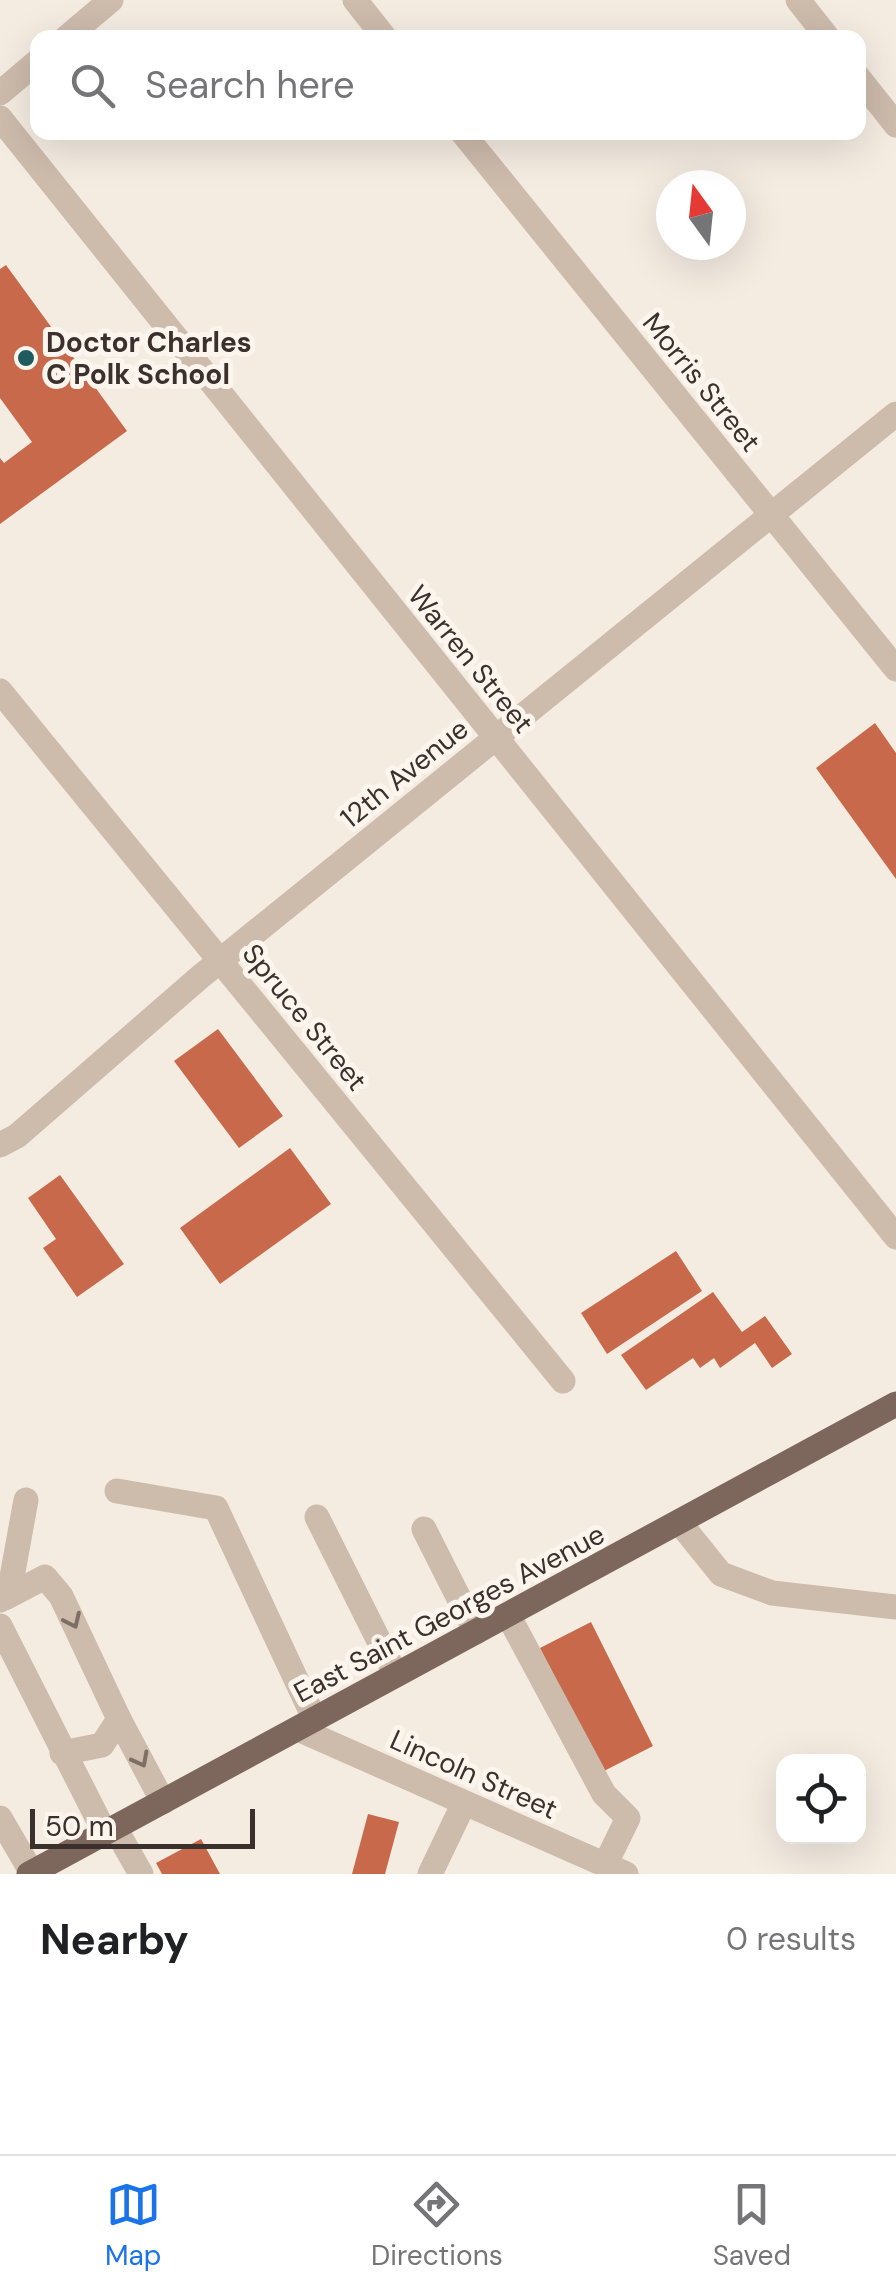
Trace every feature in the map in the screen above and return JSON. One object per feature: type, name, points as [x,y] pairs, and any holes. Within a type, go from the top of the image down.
[{"type":"main road","name":"East Saint Georges Avenue","points":[[30,1873],[896,1404]]},
{"type":"street","points":[[75,30],[111,0]]},
{"type":"street","points":[[355,0],[379,30]]},
{"type":"street","points":[[798,0],[822,30]]},
{"type":"street","points":[[0,92],[30,68]]},
{"type":"street","points":[[866,87],[896,125]]},
{"type":"street","name":"Warren Street","points":[[0,118],[896,1237]]},
{"type":"street","name":"Morris Street","points":[[468,140],[896,668]]},
{"type":"street","name":"12th Avenue","points":[[0,1144],[17,1136],[220,960],[896,414]]},
{"type":"street","name":"Spruce Street","points":[[0,691],[563,1381]]},
{"type":"street","points":[[116,1491],[216,1508],[306,1724]]},
{"type":"street","points":[[2,1599],[26,1500]]},
{"type":"street","points":[[317,1517],[396,1675]]},
{"type":"street","points":[[679,1522],[721,1574],[772,1593],[896,1607]]},
{"type":"street","points":[[424,1529],[476,1632]]},
{"type":"street","points":[[2,1599],[45,1577],[62,1596],[163,1802]]},
{"type":"street","points":[[508,1615],[604,1794],[628,1818],[615,1869]]},
{"type":"street","points":[[0,1626],[62,1753],[142,1874]]},
{"type":"street","points":[[62,1753],[102,1745],[119,1719]]},
{"type":"street","name":"Lincoln Street","points":[[306,1724],[464,1803],[615,1869]]},
{"type":"street","points":[[430,1874],[464,1803]]},
{"type":"street","points":[[0,1818],[30,1873]]},
{"type":"building","points":[[6,265],[127,431],[0,524],[0,458],[4,463],[32,442],[0,398],[0,269]]},
{"type":"building","points":[[875,723],[896,753],[896,879],[816,768]]},
{"type":"building","points":[[218,1029],[283,1116],[239,1148],[174,1061]]},
{"type":"building","points":[[290,1148],[331,1204],[220,1284],[180,1228]]},
{"type":"building","points":[[60,1175],[124,1264],[77,1297],[43,1248],[56,1239],[28,1198]]},
{"type":"building","points":[[676,1251],[702,1291],[607,1354],[581,1313]]},
{"type":"building","points":[[713,1292],[742,1332],[765,1316],[792,1354],[772,1368],[755,1343],[720,1368],[714,1358],[700,1368],[693,1358],[646,1390],[621,1355]]},
{"type":"building","points":[[591,1622],[653,1746],[602,1772],[540,1648]]},
{"type":"building","points":[[368,1814],[399,1822],[385,1874],[352,1874]]},
{"type":"building","points":[[201,1839],[220,1874],[162,1874],[156,1863]]},
{"type":"place","name":"Doctor Charles C Polk School","points":[[26,358]]}]
